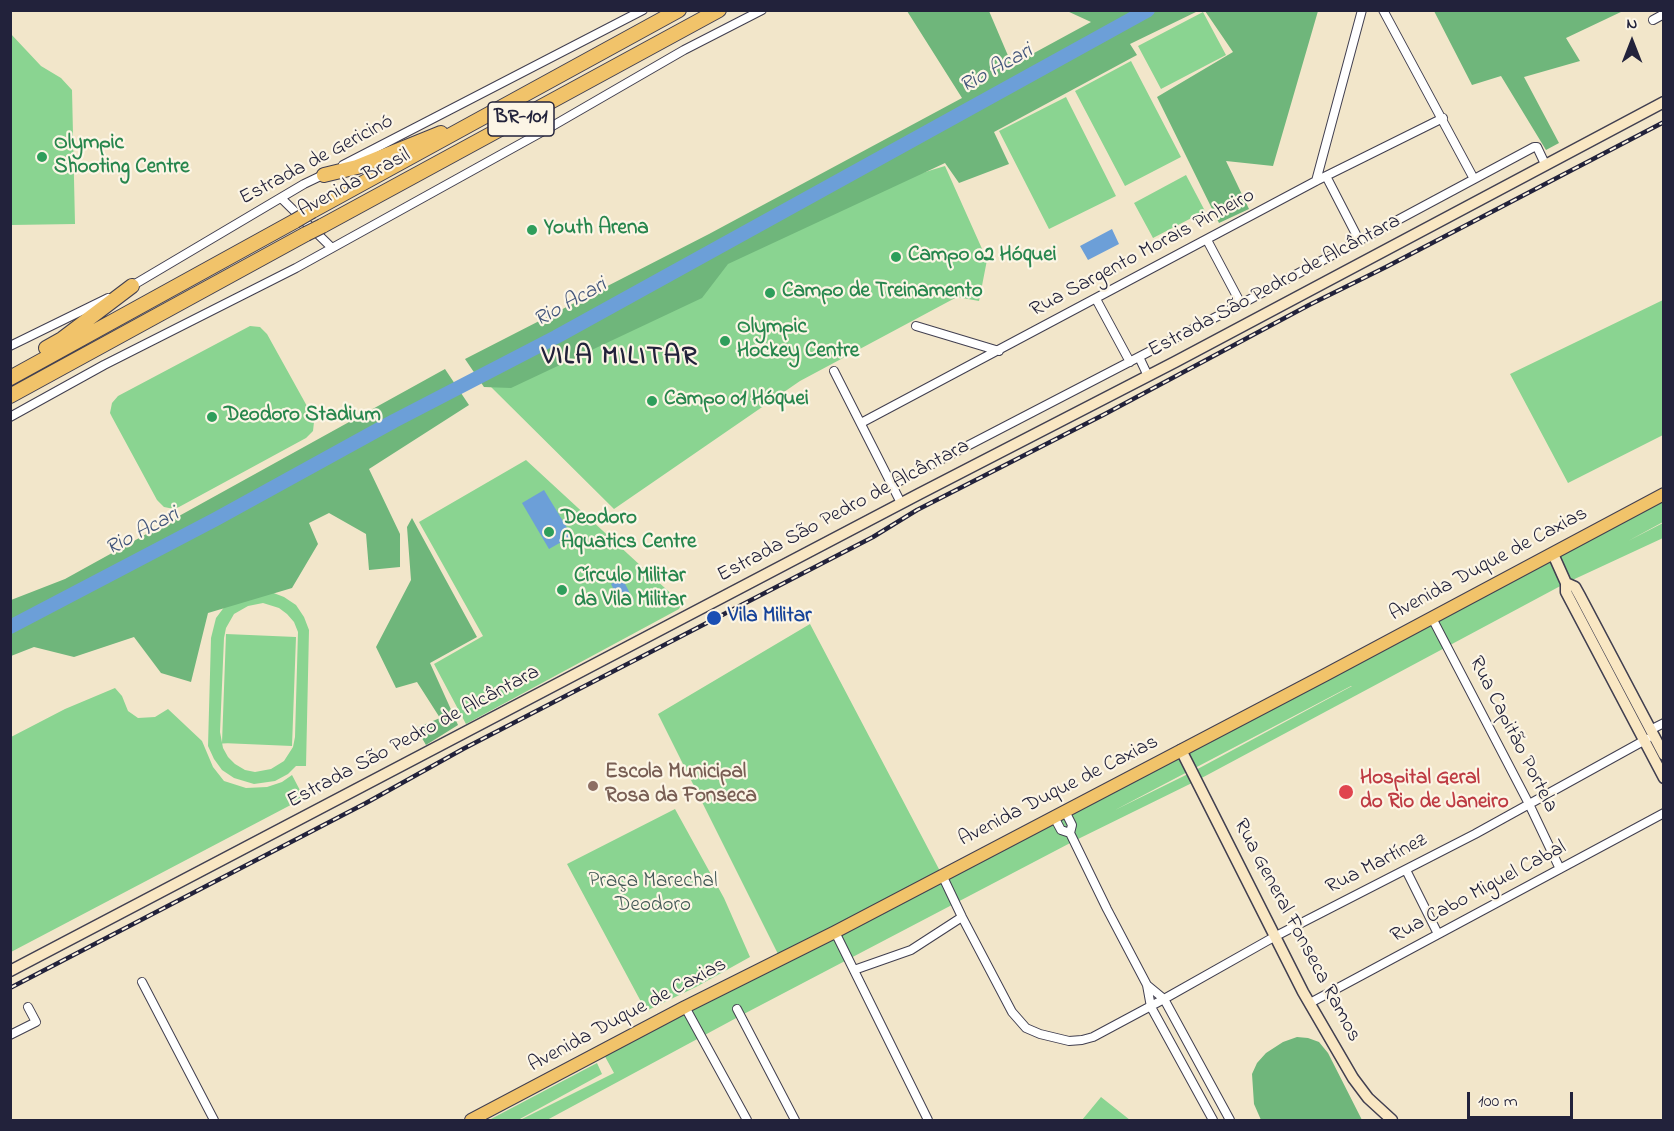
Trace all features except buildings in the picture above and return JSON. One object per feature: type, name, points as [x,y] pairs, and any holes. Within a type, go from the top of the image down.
[{"type":"highway","name":"Avenida Brasil","points":[[10,378],[679,10]]},
{"type":"highway","name":"Avenida Brasil","points":[[10,396],[719,10]]},
{"type":"highway","points":[[324,175],[357,167],[417,141],[475,122]]},
{"type":"highway","points":[[10,369],[62,339],[132,286]]},
{"type":"main road","name":"Avenida Duque de Caxias","points":[[471,1120],[685,1006],[835,932],[1664,494]]},
{"type":"street","name":"Estrada de Gericinó","points":[[10,346],[132,286],[281,198],[561,55],[643,10]]},
{"type":"street","points":[[10,417],[104,365],[332,248],[684,50],[762,10]]},
{"type":"street","points":[[1316,181],[1362,10]]},
{"type":"street","points":[[1383,10],[1474,179]]},
{"type":"street","points":[[1653,20],[1664,14]]},
{"type":"street","name":"Estrada São Pedro de Alcântara","points":[[10,971],[901,503],[1148,376],[1664,102]]},
{"type":"street","name":"Rua Sargento Morais Pinheiro","points":[[861,423],[1316,181],[1443,118]]},
{"type":"street","points":[[892,485],[1241,304],[1534,147],[1537,147],[1545,164]]},
{"type":"street","points":[[1326,176],[1359,240]]},
{"type":"street","points":[[281,198],[332,248]]},
{"type":"street","points":[[1208,240],[1241,304]]},
{"type":"street","points":[[1096,299],[1130,362]]},
{"type":"street","points":[[916,326],[999,351]]},
{"type":"street","points":[[1139,357],[1148,376]]},
{"type":"street","points":[[834,371],[901,503]]},
{"type":"street","points":[[1553,554],[1566,583],[1575,587],[1649,736],[1664,778]]},
{"type":"street","name":"Rua Capitão Portela","points":[[1432,618],[1529,804],[1560,869]]},
{"type":"street","name":"Rua Martínez","points":[[962,917],[1012,1012],[1026,1028],[1056,1039],[1069,1041],[1093,1037],[1274,937],[1529,804],[1649,736],[1664,723]]},
{"type":"street","points":[[1649,736],[1664,755]]},
{"type":"street","name":"Rua General Fonseca Ramos","points":[[1181,750],[1274,937],[1310,1003],[1353,1078],[1368,1098],[1392,1120]]},
{"type":"street","points":[[1065,811],[1072,825],[1070,833],[1147,985],[1151,1006],[1213,1120]]},
{"type":"street","name":"Rua Cabo Miguel Cabal","points":[[1310,1003],[1664,813]]},
{"type":"street","points":[[1054,817],[1061,830],[1070,833]]},
{"type":"street","points":[[1406,870],[1438,934]]},
{"type":"street","points":[[854,970],[911,950],[962,917],[942,874]]},
{"type":"street","points":[[835,932],[928,1120]]},
{"type":"street","points":[[142,982],[214,1120]]},
{"type":"street","points":[[1147,985],[1164,999],[1230,1120]]},
{"type":"street","points":[[685,1006],[747,1120]]},
{"type":"street","points":[[10,1035],[36,1022],[28,1007]]},
{"type":"street","points":[[737,1009],[795,1120]]},
{"type":"street","points":[[1186,1071],[1200,1065]]},
{"type":"green space","points":[[907,11],[989,11],[1012,65],[1091,22],[1067,11],[1198,11],[1130,44],[1137,55],[994,132],[1009,164],[959,183],[945,163],[728,264],[702,298],[511,388],[484,387],[465,359],[709,234],[962,98]]},
{"type":"green space","points":[[1205,11],[1318,11],[1273,166],[1226,161],[1249,209],[1219,223],[1157,97],[1233,52]]},
{"type":"green space","points":[[1434,11],[1623,11],[1566,38],[1580,61],[1524,77],[1559,143],[1546,150],[1501,76],[1472,85]]},
{"type":"green space","points":[[1203,12],[1226,55],[1161,89],[1138,46]]},
{"type":"green space","name":"Olympic Shooting Centre","points":[[10,33],[41,66],[61,78],[72,90],[75,224],[11,225]]},
{"type":"green space","points":[[1131,61],[1181,157],[1125,186],[1075,91]]},
{"type":"green space","points":[[1066,97],[1116,196],[1049,229],[999,131]]},
{"type":"green space","name":"Olympic Hockey Centre","points":[[945,166],[987,260],[979,301],[957,297],[800,381],[614,509],[491,387],[849,195]]},
{"type":"green space","points":[[1186,175],[1205,211],[1153,238],[1134,203]]},
{"type":"green space","points":[[1663,300],[1663,435],[1568,483],[1510,374]]},
{"type":"green space","name":"Deodoro Stadium","points":[[250,326],[260,327],[267,334],[313,417],[313,431],[306,438],[179,507],[174,509],[164,507],[157,500],[110,413],[112,403],[118,396]]},
{"type":"green space","points":[[445,369],[469,405],[369,469],[400,534],[400,567],[369,570],[366,534],[329,513],[309,523],[318,544],[292,588],[208,613],[191,682],[161,673],[134,637],[74,657],[34,647],[11,656],[11,600],[65,579]]},
{"type":"green space","name":"Círculo Militar da Vila Militar","points":[[526,460],[681,605],[679,609],[466,724],[434,664],[483,636],[419,522]]},
{"type":"green space","points":[[1663,495],[1663,522],[1628,541],[1663,523],[1663,538],[1566,583],[1196,781],[1074,841],[547,1120],[520,1120],[614,1073],[602,1051],[778,954],[658,714],[810,624],[941,873]],"holes":[[[1352,686],[1192,772],[1115,810]]]},
{"type":"green space","points":[[412,518],[477,637],[430,663],[458,725],[426,745],[416,728],[440,718],[417,682],[396,688],[376,647],[411,580],[407,527]]},
{"type":"green space","points":[[271,592],[296,605],[309,630],[306,766],[296,766],[288,774],[275,781],[254,784],[234,778],[222,770],[208,746],[211,638],[216,618],[225,606]],"holes":[[[263,603],[279,608],[294,622],[298,632],[295,737],[293,747],[284,761],[271,769],[255,772],[245,770],[235,764],[223,748],[220,732],[224,638],[226,628],[234,614],[248,606]]]},
{"type":"green space","points":[[226,634],[296,637],[292,746],[222,743]]},
{"type":"green space","points":[[115,688],[122,696],[128,711],[138,718],[155,717],[168,709],[202,741],[213,767],[224,781],[246,788],[267,787],[282,782],[292,775],[304,798],[11,952],[11,737],[65,709]]},
{"type":"green space","name":"Praça Marechal Deodoro","points":[[675,809],[724,898],[750,957],[646,1011],[567,864]]},
{"type":"green space","points":[[1297,1037],[1319,1042],[1328,1053],[1362,1120],[1261,1120],[1254,1104],[1252,1074],[1257,1063],[1266,1053],[1283,1042]]},
{"type":"green space","points":[[597,1063],[602,1074],[518,1120],[489,1120]]},
{"type":"green space","points":[[1101,1097],[1130,1120],[1082,1120]]},
{"type":"water","points":[[1112,229],[1119,244],[1088,260],[1080,246]]},
{"type":"water","points":[[544,490],[572,536],[549,549],[522,503]]},
{"type":"water","points":[[622,578],[634,601],[623,607],[611,584]]},
{"type":"waterway","name":"Rio Acari","points":[[10,627],[216,519],[394,421],[556,337],[1148,10]]},
{"type":"railway","points":[[10,988],[366,803],[463,749],[873,537],[917,510],[1664,122]]},
{"type":"place","name":"Olympic Shooting Centre","points":[[42,157]]},
{"type":"place","name":"Youth Arena","points":[[532,230]]},
{"type":"place","name":"Campo 02 Hóquei","points":[[896,257]]},
{"type":"place","name":"Campo de Treinamento","points":[[770,293]]},
{"type":"place","name":"Olympic Hockey Centre","points":[[725,341]]},
{"type":"place","name":"Campo 01 Hóquei","points":[[652,401]]},
{"type":"place","name":"Deodoro Stadium","points":[[212,417]]},
{"type":"place","name":"Deodoro Aquatics Centre","points":[[549,532]]},
{"type":"place","name":"Círculo Militar da Vila Militar","points":[[562,590]]},
{"type":"place","name":"Vila Militar","points":[[714,618]]},
{"type":"place","name":"Escola Municipal Rosa da Fonseca","points":[[593,786]]},
{"type":"place","name":"Hospital Geral do Rio de Janeiro","points":[[1346,792]]},
{"type":"district","name":"VILA MILITAR","points":[[620,359]]}]
